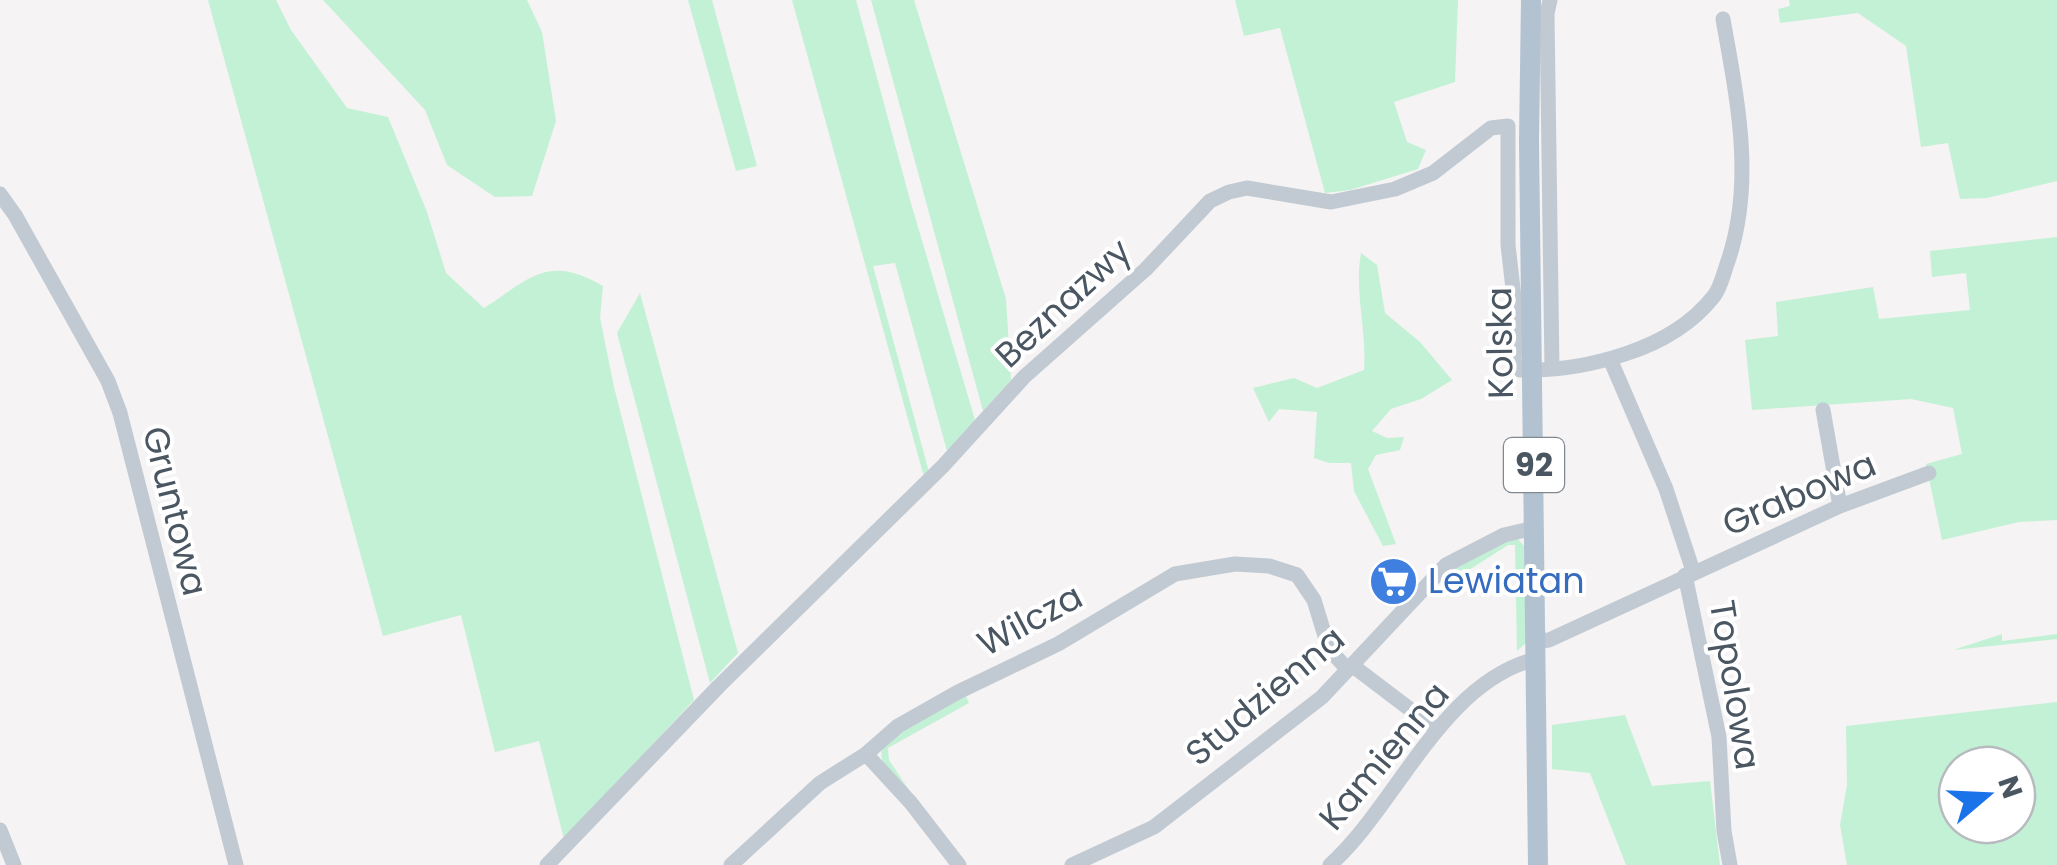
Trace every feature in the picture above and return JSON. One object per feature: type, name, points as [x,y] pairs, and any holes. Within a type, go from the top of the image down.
[{"type":"main road","name":"Kolska","points":[[1531,0],[1529,141],[1543,370],[1534,528],[1538,865]]},
{"type":"street","points":[[1550,0],[1543,370],[1610,359],[1644,348],[1692,320],[1717,294],[1731,252],[1743,186],[1742,150],[1723,19]]},
{"type":"street","name":"Beznazwy","points":[[547,865],[741,663],[943,466],[1024,377],[1146,269],[1198,212],[1220,195],[1254,189],[1330,202],[1395,189],[1433,172],[1491,128],[1508,126],[1508,245],[1516,315],[1514,362],[1520,370],[1543,370]]},
{"type":"street","name":"Gruntowa","points":[[0,194],[15,214],[114,395],[236,865]]},
{"type":"street","name":"Topolowa","points":[[1610,359],[1666,489],[1689,573],[1719,737],[1724,831],[1730,865]]},
{"type":"street","points":[[1823,410],[1840,506]]},
{"type":"street","name":"Grabowa","points":[[1689,573],[1840,506],[1930,473]]},
{"type":"street","name":"Studzienna","points":[[1072,865],[1154,826],[1322,697],[1436,572],[1486,542],[1534,528]]},
{"type":"street","name":"Wilcza","points":[[731,865],[820,784],[866,754],[898,726],[930,706],[1058,644],[1159,581],[1190,570],[1253,564],[1297,575],[1314,600],[1329,649],[1436,730]]},
{"type":"street","name":"Topolowa","points":[[1536,650],[1549,640],[1689,573]]},
{"type":"street","name":"Kamienna","points":[[1330,865],[1456,709],[1536,650]]},
{"type":"street","points":[[866,754],[912,803],[959,865]]},
{"type":"street","points":[[0,830],[14,865]]},
{"type":"green space","points":[[208,0],[276,0],[291,30],[347,108],[388,117],[427,212],[446,273],[484,308],[528,279],[553,271],[584,277],[603,286],[600,318],[614,387],[694,700],[564,839],[539,741],[495,752],[461,615],[383,636]]},
{"type":"green space","points":[[323,0],[527,0],[542,32],[556,121],[532,196],[495,197],[447,165],[425,110]]},
{"type":"green space","points":[[688,0],[712,0],[757,166],[736,171]]},
{"type":"green space","points":[[792,0],[856,0],[975,420],[947,451],[895,263],[873,266],[929,472],[924,477]]},
{"type":"green space","points":[[871,0],[914,0],[1006,299],[1011,380],[983,411]]},
{"type":"green space","points":[[1235,0],[1458,0],[1455,82],[1394,102],[1407,142],[1426,150],[1418,169],[1350,190],[1325,193],[1280,28],[1244,36]]},
{"type":"green space","points":[[1789,0],[2057,0],[2057,181],[1987,198],[1960,199],[1948,143],[1921,147],[1906,46],[1858,13],[1780,23],[1778,9],[1790,6]]},
{"type":"green space","points":[[2057,237],[2057,520],[2019,522],[1942,540],[1926,464],[1962,454],[1953,408],[1911,399],[1752,410],[1745,340],[1778,336],[1776,302],[1873,287],[1879,319],[1970,310],[1966,273],[1932,277],[1930,251]]},
{"type":"green space","points":[[1361,253],[1377,265],[1385,313],[1420,342],[1452,380],[1421,399],[1391,409],[1372,431],[1387,438],[1404,437],[1400,450],[1376,455],[1368,469],[1396,544],[1383,546],[1354,491],[1351,463],[1314,458],[1317,412],[1279,409],[1269,422],[1253,388],[1294,378],[1317,388],[1364,370]]},
{"type":"green space","points":[[640,293],[738,653],[710,683],[617,333]]},
{"type":"green space","points":[[1518,539],[1524,546],[1526,643],[1517,651],[1515,545],[1508,545],[1444,586],[1440,582],[1443,574],[1505,540]]},
{"type":"green space","points":[[2002,634],[2002,641],[2057,634],[2057,639],[1953,650]]},
{"type":"green space","points":[[965,694],[969,703],[888,748],[889,760],[913,796],[884,765],[884,742]]},
{"type":"green space","points":[[2057,702],[2057,865],[1847,865],[1840,825],[1847,785],[1846,726]]},
{"type":"green space","points":[[1625,715],[1652,786],[1710,781],[1720,865],[1626,865],[1590,773],[1552,769],[1552,725]]},
{"type":"place","name":"Lewiatan","points":[[1393,581]]}]
